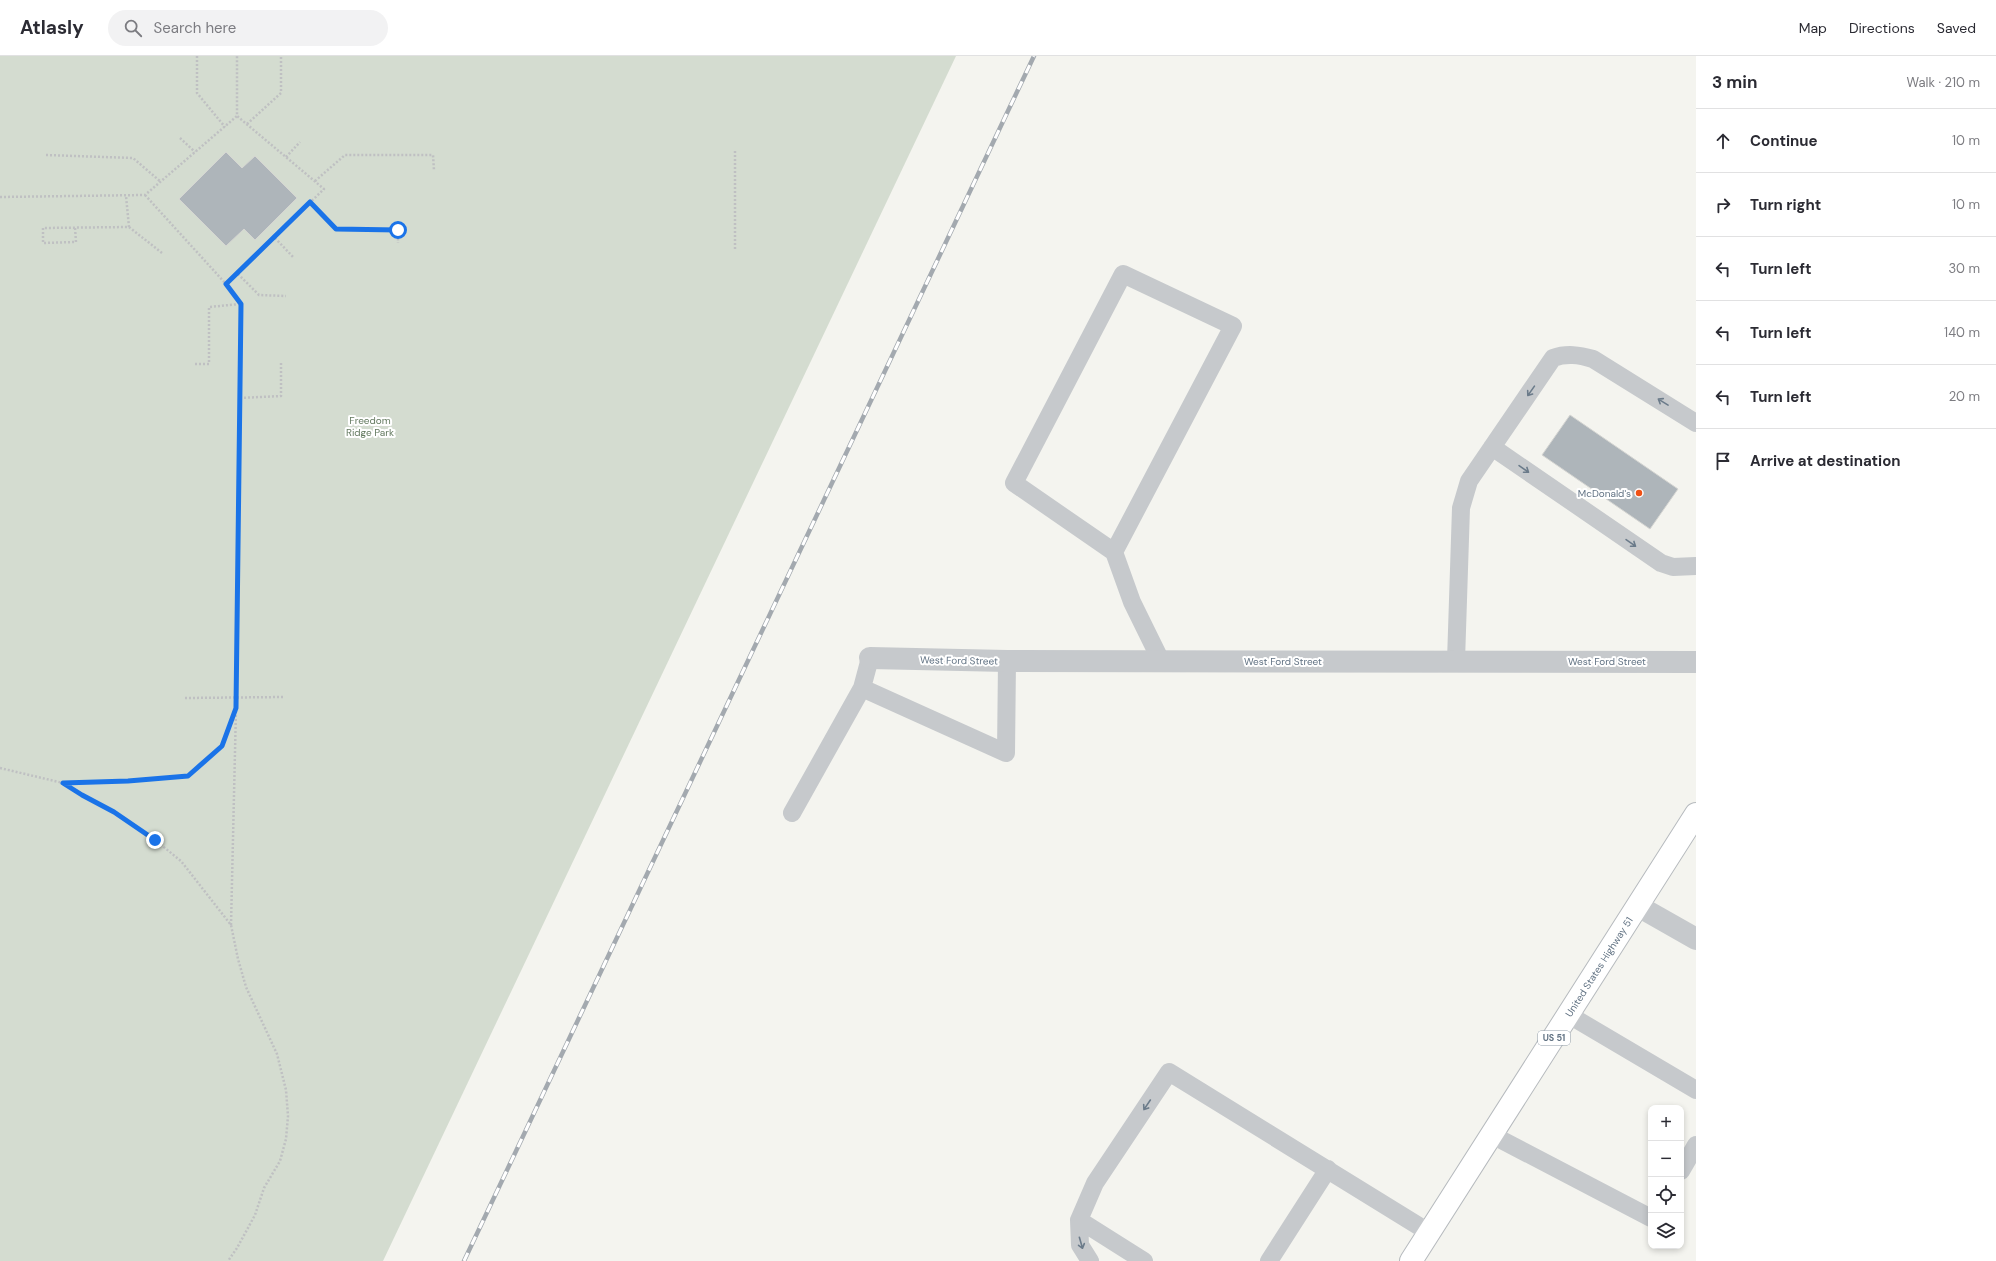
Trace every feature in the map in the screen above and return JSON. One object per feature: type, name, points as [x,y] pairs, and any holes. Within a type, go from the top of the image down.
[{"type":"main road","name":"United States Highway 51","points":[[1411,1261],[1696,814]]},
{"type":"street","name":"West Ford Street","points":[[870,658],[1007,661],[1696,662]]},
{"type":"street","points":[[1638,906],[1696,940]]},
{"type":"lane","points":[[1114,552],[1233,326],[1123,274],[1014,483],[1114,552],[1132,602],[1161,661]]},
{"type":"lane","points":[[1456,661],[1461,508],[1469,481],[1553,358],[1561,355],[1577,354],[1593,360],[1696,423]]},
{"type":"lane","points":[[1492,447],[1661,563],[1673,567],[1696,566]]},
{"type":"lane","points":[[792,813],[862,688],[870,658]]},
{"type":"lane","points":[[862,688],[1006,753],[1007,661]]},
{"type":"lane","points":[[1569,1014],[1696,1090]]},
{"type":"lane","points":[[1090,1261],[1080,1245],[1079,1220],[1095,1183],[1168,1072],[1430,1232]]},
{"type":"lane","points":[[1492,1135],[1648,1216]]},
{"type":"lane","points":[[1684,1166],[1696,1145]]},
{"type":"lane","points":[[1269,1261],[1328,1169]]},
{"type":"lane","points":[[1079,1220],[1144,1261]]},
{"type":"path","points":[[197,56],[197,93],[225,127]]},
{"type":"path","points":[[0,197],[146,195],[237,116],[237,56]]},
{"type":"path","points":[[246,124],[281,93],[281,56]]},
{"type":"path","points":[[226,284],[324,189],[237,116]]},
{"type":"path","points":[[180,138],[195,152]]},
{"type":"path","points":[[286,157],[300,142]]},
{"type":"path","points":[[735,249],[736,149]]},
{"type":"path","points":[[46,155],[133,158],[161,182]]},
{"type":"path","points":[[315,181],[345,155],[433,155],[434,170]]},
{"type":"path","points":[[146,195],[226,284],[241,304],[236,708],[231,925],[246,987],[278,1054],[286,1090],[288,1116],[286,1139],[280,1161],[264,1188],[255,1215],[238,1248],[228,1261]]},
{"type":"path","points":[[126,196],[129,227]]},
{"type":"path","points":[[310,202],[336,229],[398,230],[398,243]]},
{"type":"path","points":[[75,228],[76,242],[43,243],[43,228],[129,227],[162,253]]},
{"type":"path","points":[[275,238],[294,258]]},
{"type":"path","points":[[238,274],[259,295],[286,296]]},
{"type":"path","points":[[195,364],[209,364],[209,307],[241,304]]},
{"type":"path","points":[[240,398],[281,396],[281,363]]},
{"type":"path","points":[[185,698],[285,697]]},
{"type":"path","points":[[0,768],[63,783],[128,781],[188,776],[222,746],[236,708]]},
{"type":"path","points":[[63,783],[114,812],[155,840],[181,861],[231,925]]},
{"type":"green space","name":"Freedom Ridge Park","points":[[0,56],[956,56],[383,1261],[0,1261]]},
{"type":"building","points":[[226,152],[242,168],[255,156],[297,198],[255,240],[244,229],[226,246],[179,199]]},
{"type":"building","points":[[1570,415],[1678,489],[1650,529],[1542,455]]},
{"type":"railway","points":[[464,1261],[1034,56]]},
{"type":"place","name":"McDonald's","points":[[1639,493]]},
{"type":"route","points":[[155,840],[114,812],[63,783],[128,781],[188,776],[222,746],[236,708],[241,304],[226,284],[238,274],[310,202],[336,229],[398,230]]}]
